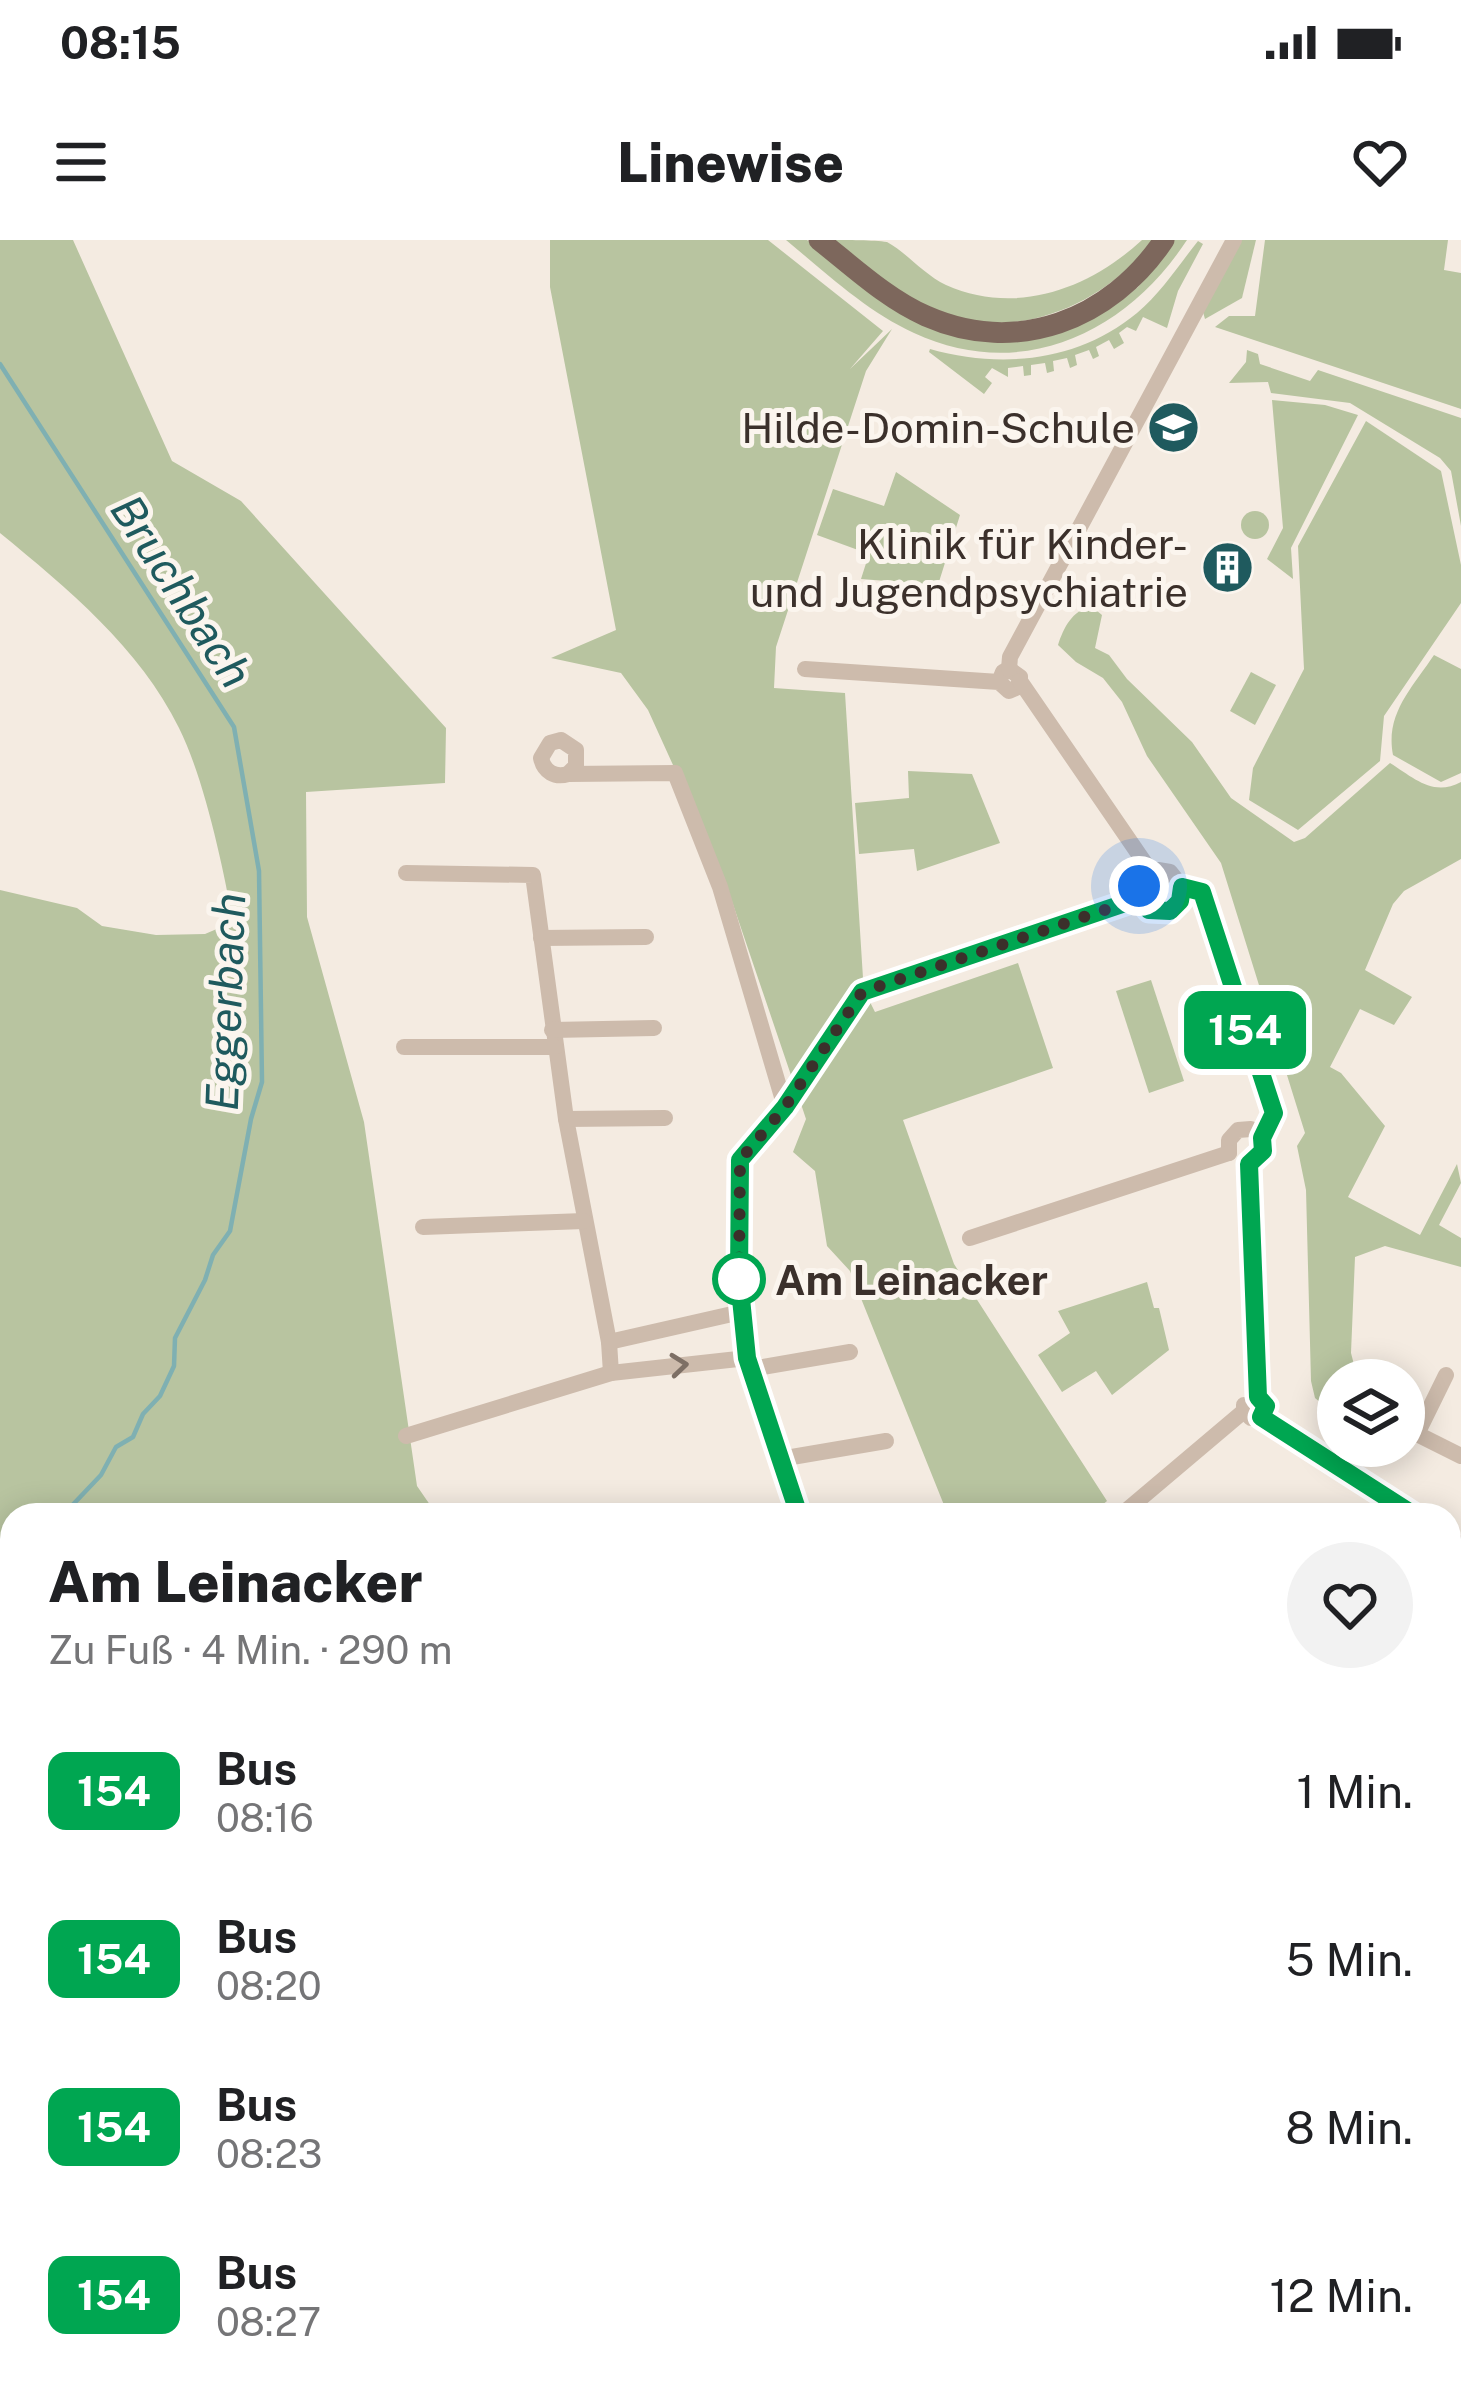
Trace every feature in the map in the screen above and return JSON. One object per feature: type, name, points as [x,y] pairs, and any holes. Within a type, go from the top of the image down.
[{"type":"main road","points":[[819,240],[922,314],[967,328],[1016,332],[1066,321],[1120,292],[1164,240]]},
{"type":"street","points":[[1206,292],[1222,240]]},
{"type":"street","points":[[1151,872],[1010,678],[1010,657],[1234,240]]},
{"type":"street","points":[[805,669],[1010,678]]},
{"type":"street","points":[[568,774],[675,773],[720,887],[785,1107]]},
{"type":"street","points":[[1137,1503],[1266,1406],[1258,1397],[1249,1164],[1263,1151],[1262,1138],[1274,1113],[1202,892],[1182,887],[1170,872],[1151,872],[1142,880],[1140,898],[1149,910],[1170,911],[1180,901],[1182,887]]},
{"type":"street","points":[[406,873],[533,875],[566,1119],[609,1342],[610,1372]]},
{"type":"street","points":[[795,1503],[749,1364],[741,1312],[740,1160],[785,1107],[862,992],[1140,898]]},
{"type":"street","points":[[541,938],[646,937]]},
{"type":"street","points":[[404,1047],[654,1028]]},
{"type":"street","points":[[566,1119],[665,1118]]},
{"type":"street","points":[[1249,1164],[1237,1162],[1229,1153],[1229,1140],[1238,1130],[1251,1129],[1262,1138]]},
{"type":"street","points":[[970,1238],[1229,1153]]},
{"type":"street","points":[[422,1227],[584,1221]]},
{"type":"street","points":[[609,1342],[741,1312]]},
{"type":"street","points":[[406,1436],[610,1372],[850,1352]]},
{"type":"street","points":[[1446,1376],[1417,1434],[1461,1456]]},
{"type":"street","points":[[1252,1414],[1395,1503]]},
{"type":"street","points":[[780,1459],[886,1441]]},
{"type":"green space","points":[[0,240],[73,240],[172,461],[241,501],[446,728],[445,783],[306,792],[307,917],[364,1122],[417,1486],[429,1503],[0,1503],[0,890],[77,908],[102,926],[156,935],[205,934],[233,922],[197,772],[163,699],[100,621],[0,533]]},
{"type":"green space","points":[[550,240],[768,240],[883,331],[850,369],[892,329],[866,371],[776,647],[774,688],[845,693],[863,978],[794,1084],[723,875],[648,710],[621,673],[551,658],[616,630],[550,287]]},
{"type":"green space","points":[[786,240],[807,240],[881,300],[956,336],[1115,305],[1138,287],[1174,240],[1187,240],[1134,301],[1102,323],[1068,340],[1032,350],[994,353],[954,347],[896,324]]},
{"type":"green space","points":[[832,240],[887,242],[946,285],[999,298],[1025,297],[1075,284],[1142,240],[1153,240],[1105,287],[1076,304],[1045,316],[979,322],[914,301]]},
{"type":"green space","points":[[1239,240],[1256,240],[1242,298],[1205,319],[1203,312]]},
{"type":"green space","points":[[1265,240],[1448,240],[1444,270],[1461,273],[1461,409],[1215,327],[1229,316],[1255,316]]},
{"type":"green space","points":[[1198,241],[1203,244],[1178,291],[1167,328],[1143,317],[1136,331],[1127,327],[1119,333],[1124,343],[1114,349],[1109,340],[1096,347],[1099,356],[1093,359],[1089,350],[1075,355],[1077,365],[1070,368],[1067,358],[1053,361],[1054,371],[1047,373],[1045,363],[1031,365],[1031,375],[1024,376],[1023,366],[1008,368],[1008,377],[992,368],[985,377],[992,383],[984,394],[929,352],[1011,359],[1038,357],[1090,342],[1146,305]]},
{"type":"green space","points":[[1247,350],[1258,354],[1260,364],[1310,381],[1318,370],[1461,418],[1461,526],[1451,471],[1440,458],[1350,403],[1271,393],[1268,382],[1229,383],[1246,362]]},
{"type":"green space","points":[[1272,400],[1325,405],[1358,415],[1291,548],[1293,579],[1267,559],[1283,528]]},
{"type":"green space","points":[[1366,421],[1441,471],[1461,565],[1461,603],[1384,716],[1380,761],[1298,830],[1249,800],[1253,768],[1304,669],[1298,546]]},
{"type":"green space","points":[[896,472],[960,515],[938,585],[861,579],[869,554],[817,535],[833,489],[884,506]]},
{"type":"green space","points":[[1255,511],[1265,515],[1269,525],[1265,535],[1255,539],[1245,535],[1241,525],[1245,515]]},
{"type":"green space","points":[[1091,606],[1102,615],[1095,648],[1109,655],[1192,742],[1231,798],[1294,842],[1305,838],[1390,763],[1433,787],[1461,782],[1461,859],[1404,891],[1393,904],[1365,970],[1412,997],[1394,1025],[1360,1009],[1330,1067],[1341,1073],[1385,1126],[1348,1197],[1420,1235],[1457,1164],[1461,1183],[1439,1225],[1461,1238],[1461,1267],[1385,1246],[1355,1257],[1353,1359],[1317,1359],[1317,1400],[1311,1381],[1306,1190],[1297,1146],[1305,1133],[1221,863],[1147,756],[1122,702],[1103,678],[1058,645],[1079,612]]},
{"type":"green space","points":[[1434,655],[1461,669],[1461,773],[1441,782],[1393,755],[1392,740],[1402,702]]},
{"type":"green space","points":[[1251,672],[1276,685],[1255,725],[1230,711]]},
{"type":"green space","points":[[908,771],[972,774],[1000,843],[917,871],[914,849],[859,854],[855,803],[909,798]]},
{"type":"green space","points":[[1018,963],[1053,1068],[903,1120],[954,1264],[1105,1503],[943,1503],[850,1271],[827,1246],[815,1171],[793,1152],[806,1119],[800,1101],[868,998],[875,1012]]},
{"type":"green space","points":[[1151,980],[1184,1081],[1149,1093],[1116,991]]},
{"type":"green space","points":[[1147,1282],[1169,1350],[1112,1395],[1096,1371],[1062,1392],[1038,1355],[1070,1333],[1058,1311]]},
{"type":"waterway","name":"Eggerbach","points":[[0,364],[234,727],[259,871],[262,1082],[230,1231],[213,1255],[175,1338],[174,1366],[160,1396],[143,1414],[133,1437],[116,1447],[101,1475],[74,1503]]},
{"type":"bus line","name":"154","points":[[795,1503],[747,1358],[739,1279],[740,1160],[785,1107],[862,992],[1140,898],[1149,910],[1170,911],[1180,901],[1182,887],[1202,892],[1274,1113],[1262,1138],[1263,1151],[1249,1164],[1258,1397],[1266,1406],[1261,1417],[1395,1503]]},
{"type":"place","name":"Hilde-Domin-Schule","points":[[1174,427]]},
{"type":"place","name":"Klinik für Kinder- und Jugendpsychiatrie","points":[[1227,567]]},
{"type":"place","name":"Am Leinacker","points":[[739,1279]]},
{"type":"route","points":[[739,1279],[740,1160],[785,1107],[862,992],[1140,898],[1139,886]]},
{"type":"water label","name":"Bruchbach","points":[[182,591]]}]
